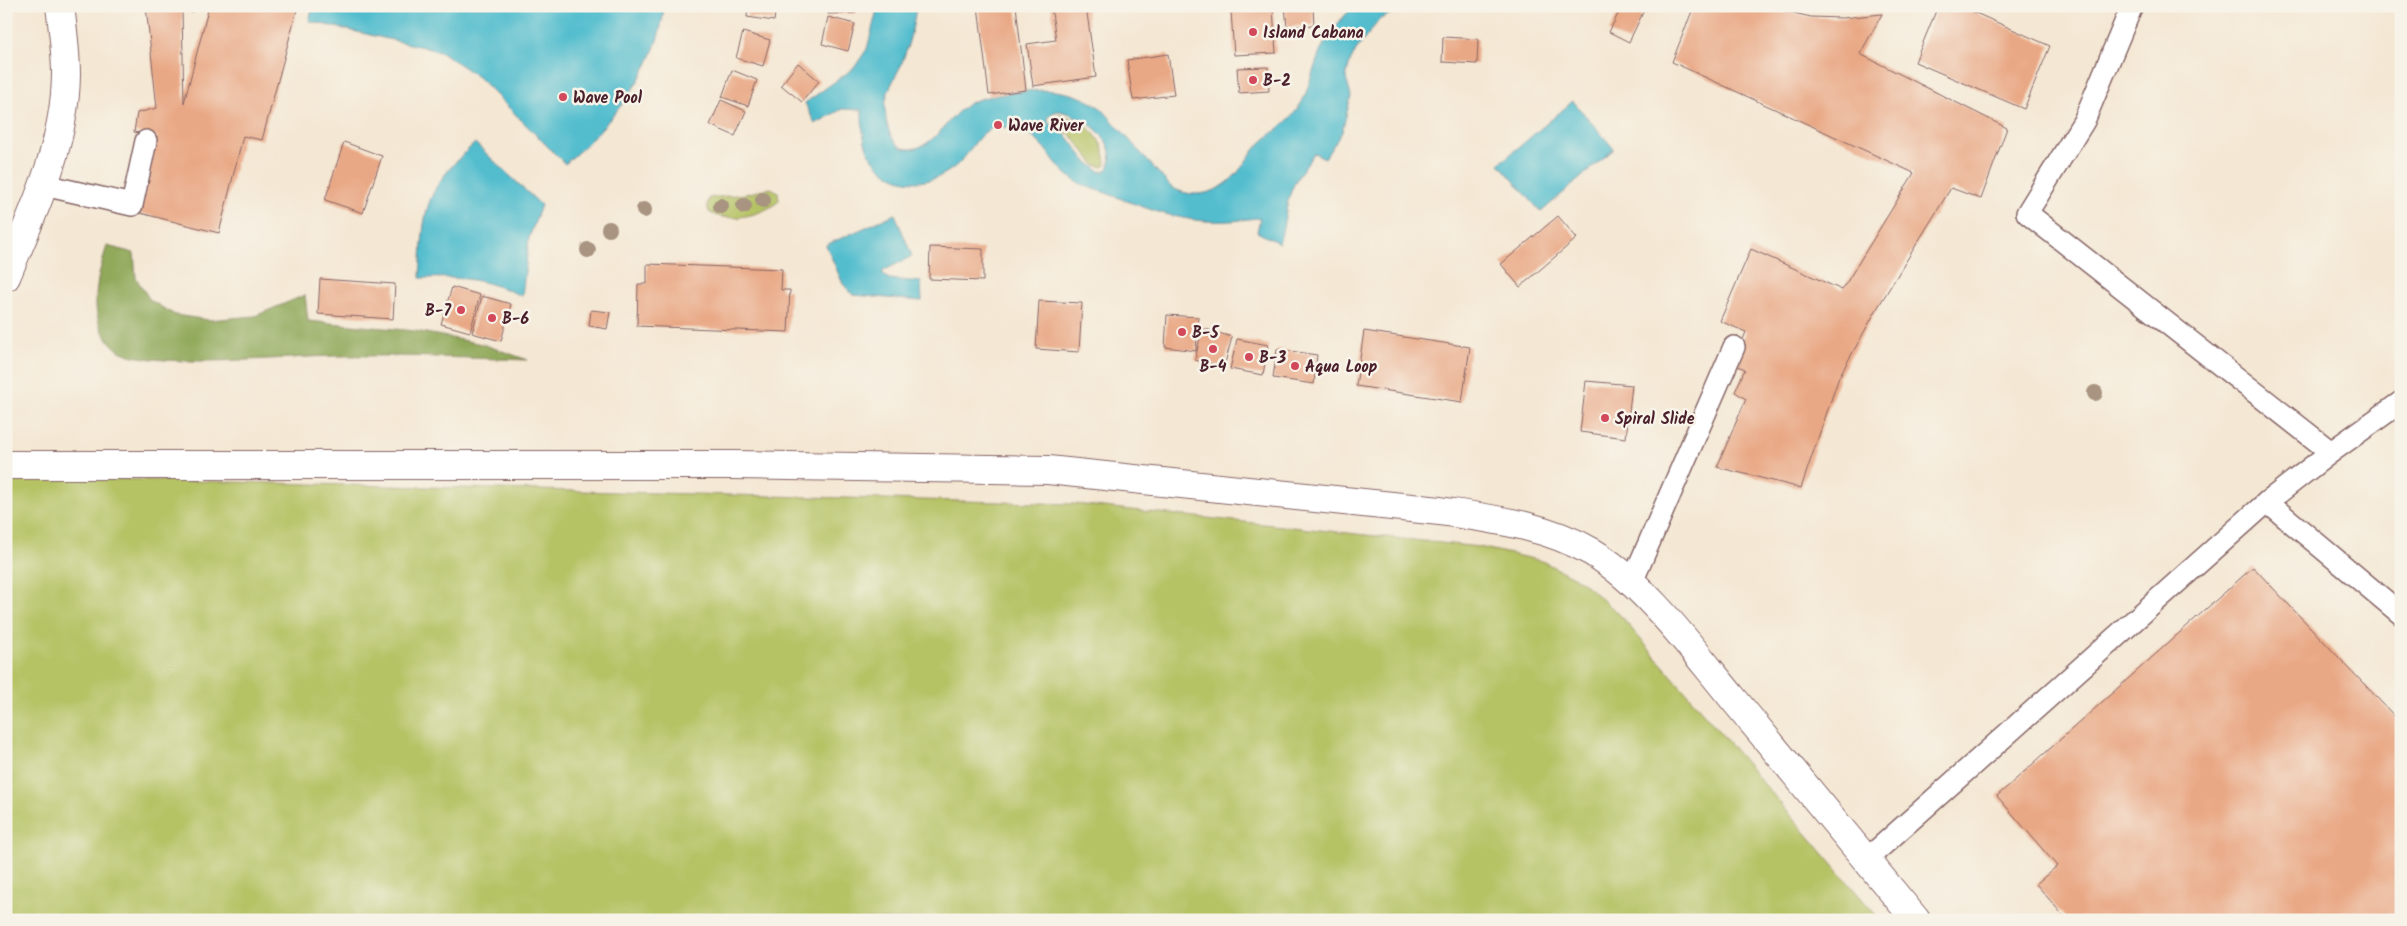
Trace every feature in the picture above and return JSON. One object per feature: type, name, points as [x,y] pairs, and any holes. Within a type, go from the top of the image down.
[{"type":"street","points":[[6,277],[44,185],[55,151],[66,76],[60,6]]},
{"type":"street","points":[[6,465],[732,465],[1048,470],[1431,510],[1499,520],[1551,533],[1593,552],[1632,582],[1692,648],[1916,920]]},
{"type":"lane","points":[[2132,6],[2084,121],[2027,213],[2331,452]]},
{"type":"lane","points":[[44,185],[132,204],[146,141]]},
{"type":"lane","points":[[1632,582],[1734,347]]},
{"type":"lane","points":[[1866,860],[2267,502],[2331,452],[2401,402]]},
{"type":"lane","points":[[2267,502],[2401,614]]},
{"type":"green space","points":[[1056,115],[1075,120],[1091,130],[1102,146],[1106,165],[1103,167],[1095,165],[1071,135],[1054,123],[1052,117]]},
{"type":"green space","points":[[771,188],[778,192],[779,201],[755,214],[725,217],[709,212],[707,205],[709,198],[745,194]]},
{"type":"green space","points":[[107,246],[134,253],[136,278],[150,300],[175,315],[209,320],[255,316],[305,295],[308,321],[416,331],[482,344],[528,360],[362,356],[188,361],[132,356],[117,349],[107,338],[100,326],[97,314],[97,286]]},
{"type":"green space","points":[[6,476],[1075,504],[1479,547],[1542,561],[1581,581],[1619,614],[1880,920],[6,920]]},
{"type":"water","name":"Wave Pool","points":[[313,6],[664,6],[660,30],[653,52],[630,94],[599,131],[565,164],[478,77],[443,53],[309,21]]},
{"type":"water","name":"Wave River","points":[[878,6],[916,6],[908,44],[901,65],[888,91],[885,107],[889,131],[897,144],[903,148],[911,149],[927,143],[958,112],[976,100],[1026,91],[1039,90],[1065,93],[1078,96],[1102,109],[1171,187],[1189,194],[1198,194],[1216,190],[1224,185],[1240,169],[1254,150],[1297,110],[1304,97],[1322,47],[1336,25],[1354,6],[1408,6],[1380,19],[1356,50],[1350,62],[1346,78],[1351,96],[1342,132],[1325,158],[1314,153],[1297,179],[1286,209],[1279,243],[1257,232],[1260,218],[1214,221],[1183,218],[1168,215],[1085,186],[1067,175],[1036,140],[1015,129],[1000,127],[988,130],[978,139],[962,160],[936,178],[916,182],[897,178],[879,167],[869,153],[864,137],[862,110],[842,109],[815,124],[805,103],[854,68],[867,49]],"holes":[[[1058,111],[1068,113],[1088,123],[1104,139],[1109,148],[1111,158],[1108,169],[1101,172],[1085,160],[1068,137],[1048,122],[1048,117],[1052,113]]]},
{"type":"water","points":[[1573,101],[1614,149],[1541,212],[1499,164]]},
{"type":"water","points":[[475,143],[541,205],[529,238],[522,296],[495,285],[472,280],[420,278],[425,218],[429,203],[435,189],[445,175]]},
{"type":"water","points":[[895,214],[912,256],[883,271],[883,275],[889,279],[921,282],[922,301],[853,295],[843,284],[826,245]]},
{"type":"building","points":[[146,6],[194,6],[193,12],[182,11],[184,103],[209,6],[298,6],[262,140],[243,136],[219,233],[140,213],[157,136],[134,132],[137,113],[157,108]]},
{"type":"building","points":[[748,6],[776,6],[774,21],[747,17]]},
{"type":"building","points":[[828,6],[855,6],[856,13],[828,14]]},
{"type":"building","points":[[978,6],[1016,6],[1026,90],[989,95]]},
{"type":"building","points":[[1051,6],[1086,6],[1096,77],[1033,86],[1027,44],[1056,40]]},
{"type":"building","points":[[1285,6],[1313,6],[1314,25],[1287,27]]},
{"type":"building","points":[[1622,6],[1646,6],[1629,42],[1609,32]]},
{"type":"building","points":[[1694,6],[1764,6],[1811,17],[1842,18],[1882,14],[1860,54],[2007,128],[1981,199],[1951,188],[1878,307],[1839,377],[1801,488],[1717,467],[1746,399],[1735,392],[1745,369],[1733,364],[1746,332],[1720,321],[1751,249],[1842,290],[1914,173],[1672,62]]},
{"type":"building","points":[[1938,6],[1960,6],[2050,46],[2024,109],[1915,62]]},
{"type":"building","name":"Island Cabana","points":[[1273,8],[1276,53],[1234,55],[1231,11]]},
{"type":"building","points":[[828,17],[855,24],[848,51],[822,44]]},
{"type":"building","points":[[743,32],[770,40],[763,66],[736,58]]},
{"type":"building","points":[[1443,37],[1478,39],[1477,64],[1442,62]]},
{"type":"building","points":[[1168,54],[1174,95],[1133,100],[1127,60]]},
{"type":"building","points":[[798,63],[819,81],[802,102],[781,85]]},
{"type":"building","name":"B-2","points":[[1268,67],[1269,91],[1239,93],[1237,68]]},
{"type":"building","points":[[732,70],[757,80],[748,106],[722,97]]},
{"type":"building","points":[[721,100],[746,111],[735,136],[710,125]]},
{"type":"building","points":[[344,142],[382,156],[363,213],[325,200]]},
{"type":"building","points":[[1558,216],[1577,238],[1520,287],[1501,264]]},
{"type":"building","points":[[930,247],[983,249],[983,281],[929,279]]},
{"type":"building","points":[[647,264],[782,269],[781,290],[790,290],[788,332],[637,326],[638,284],[647,284]]},
{"type":"building","points":[[320,279],[395,284],[393,319],[318,314]]},
{"type":"building","name":"B-7","points":[[452,287],[480,295],[470,332],[441,324]]},
{"type":"building","name":"B-6","points":[[482,296],[511,304],[501,341],[472,333]]},
{"type":"building","points":[[1039,301],[1082,303],[1079,352],[1036,349]]},
{"type":"building","points":[[591,310],[610,312],[607,329],[589,326]]},
{"type":"building","name":"B-5","points":[[1167,315],[1198,317],[1196,351],[1165,347]]},
{"type":"building","name":"B-4","points":[[1202,328],[1232,337],[1224,367],[1195,360]]},
{"type":"building","points":[[1364,331],[1470,347],[1462,402],[1356,386]]},
{"type":"building","name":"B-3","points":[[1237,339],[1268,345],[1263,375],[1230,369]]},
{"type":"building","name":"Aqua Loop","points":[[1277,349],[1317,355],[1314,384],[1273,378]]},
{"type":"building","name":"Spiral Slide","points":[[1586,381],[1632,385],[1626,438],[1580,432]]},
{"type":"building","points":[[2253,567],[2401,723],[2401,920],[2067,920],[2036,884],[2057,866],[1997,796]]},
{"type":"place","name":"Island Cabana","points":[[1253,32]]},
{"type":"place","name":"B-2","points":[[1253,80]]},
{"type":"place","name":"Wave Pool","points":[[563,97]]},
{"type":"place","name":"Wave River","points":[[998,125]]},
{"type":"place","name":"B-7","points":[[461,310]]},
{"type":"place","name":"B-6","points":[[492,318]]},
{"type":"place","name":"B-5","points":[[1182,332]]},
{"type":"place","name":"B-4","points":[[1213,349]]},
{"type":"place","name":"B-3","points":[[1249,357]]},
{"type":"place","name":"Aqua Loop","points":[[1295,366]]},
{"type":"place","name":"Spiral Slide","points":[[1605,418]]}]
